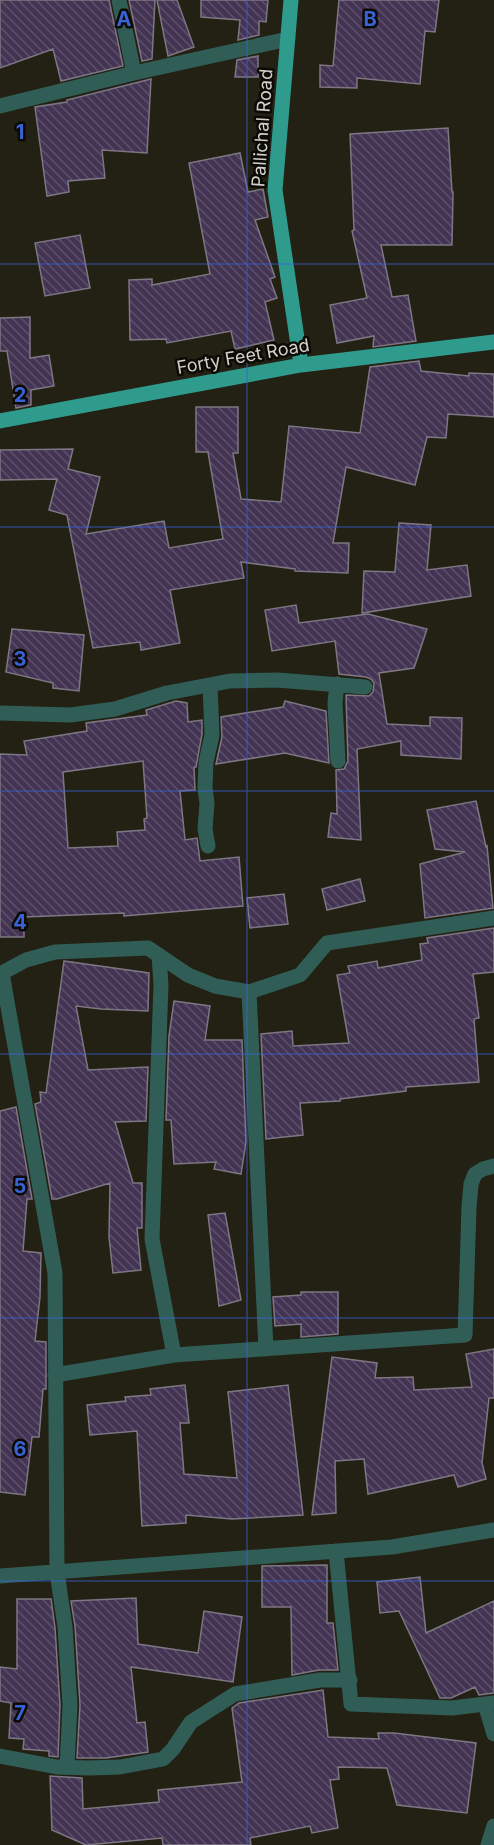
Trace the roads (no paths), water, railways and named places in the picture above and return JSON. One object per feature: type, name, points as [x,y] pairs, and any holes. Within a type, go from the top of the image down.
[{"type":"main road","name":"Pallichal Road","points":[[291,0],[275,190],[301,365]]},
{"type":"main road","name":"Forty Feet Road","points":[[0,421],[301,365],[494,342]]},
{"type":"street","points":[[119,0],[134,73]]},
{"type":"street","points":[[0,106],[288,39]]},
{"type":"street","points":[[0,713],[70,715],[115,708],[167,693],[230,681],[277,680],[365,687]]},
{"type":"street","points":[[337,684],[335,703],[338,761]]},
{"type":"street","points":[[208,846],[205,829],[207,802],[205,788],[206,762],[212,735],[210,685]]},
{"type":"street","points":[[67,1767],[69,1694],[65,1627],[57,1572],[55,1273],[1,973],[26,960],[55,952],[148,948],[188,975],[215,986],[249,992],[300,975],[327,943],[494,918]]},
{"type":"street","points":[[159,955],[161,985],[152,1239],[174,1355]]},
{"type":"street","points":[[249,992],[266,1349]]},
{"type":"street","points":[[55,1375],[174,1355],[465,1335],[471,1184],[475,1174],[483,1168],[494,1166]]},
{"type":"street","points":[[0,1576],[392,1547],[494,1530]]},
{"type":"street","points":[[336,1551],[351,1704],[452,1708],[490,1703],[494,1734]]},
{"type":"street","points":[[0,1756],[67,1767],[120,1767],[164,1759],[191,1722],[235,1694],[320,1680],[350,1680]]},
{"type":"street","points":[[488,1845],[494,1826]]}]
